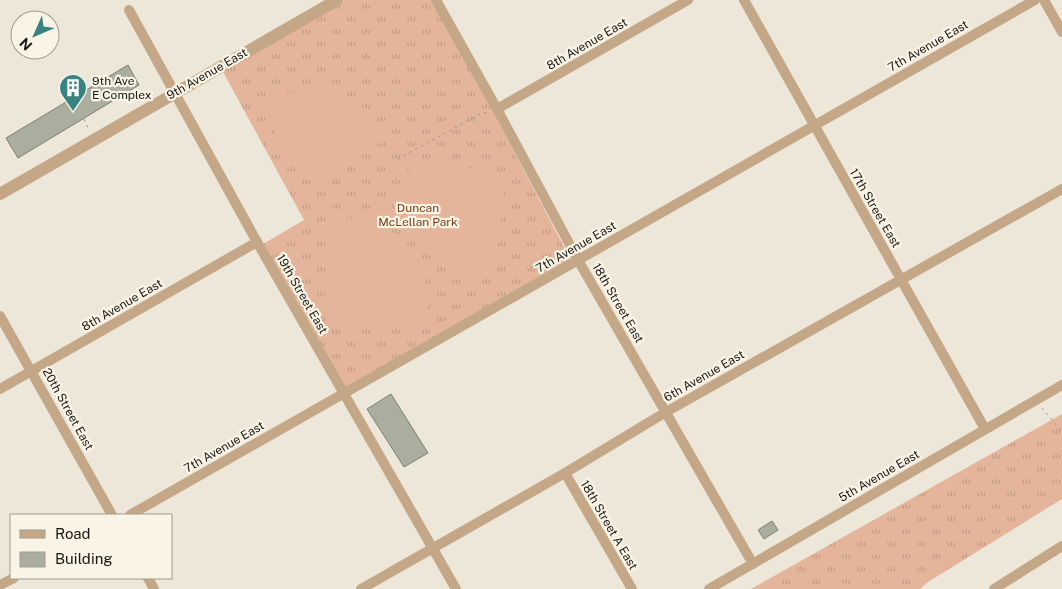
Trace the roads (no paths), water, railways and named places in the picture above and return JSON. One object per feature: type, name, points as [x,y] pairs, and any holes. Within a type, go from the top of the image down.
[{"type":"street","name":"9th Avenue East","points":[[0,194],[337,0]]},
{"type":"street","name":"18th Street East","points":[[436,0],[578,260],[753,564]]},
{"type":"street","name":"8th Avenue East","points":[[497,109],[688,0]]},
{"type":"street","name":"17th Street East","points":[[744,0],[985,428]]},
{"type":"street","name":"7th Avenue East","points":[[132,514],[1035,0]]},
{"type":"street","points":[[1044,0],[1062,32]]},
{"type":"street","name":"19th Street East","points":[[130,10],[257,242],[456,589]]},
{"type":"street","name":"6th Avenue East","points":[[361,589],[565,473],[666,412],[1062,189]]},
{"type":"street","name":"8th Avenue East","points":[[0,389],[257,242]]},
{"type":"street","name":"20th Street East","points":[[0,316],[111,514]]},
{"type":"street","name":"5th Avenue East","points":[[709,589],[1062,385]]},
{"type":"street","name":"18th Street A East","points":[[565,473],[632,589]]},
{"type":"street","points":[[994,589],[1062,546]]},
{"type":"street","points":[[0,586],[12,579]]},
{"type":"place","name":"9th Ave E Complex","points":[[73,112]]},
{"type":"park label","name":"Duncan McLellan Park","points":[[418,215]]}]
